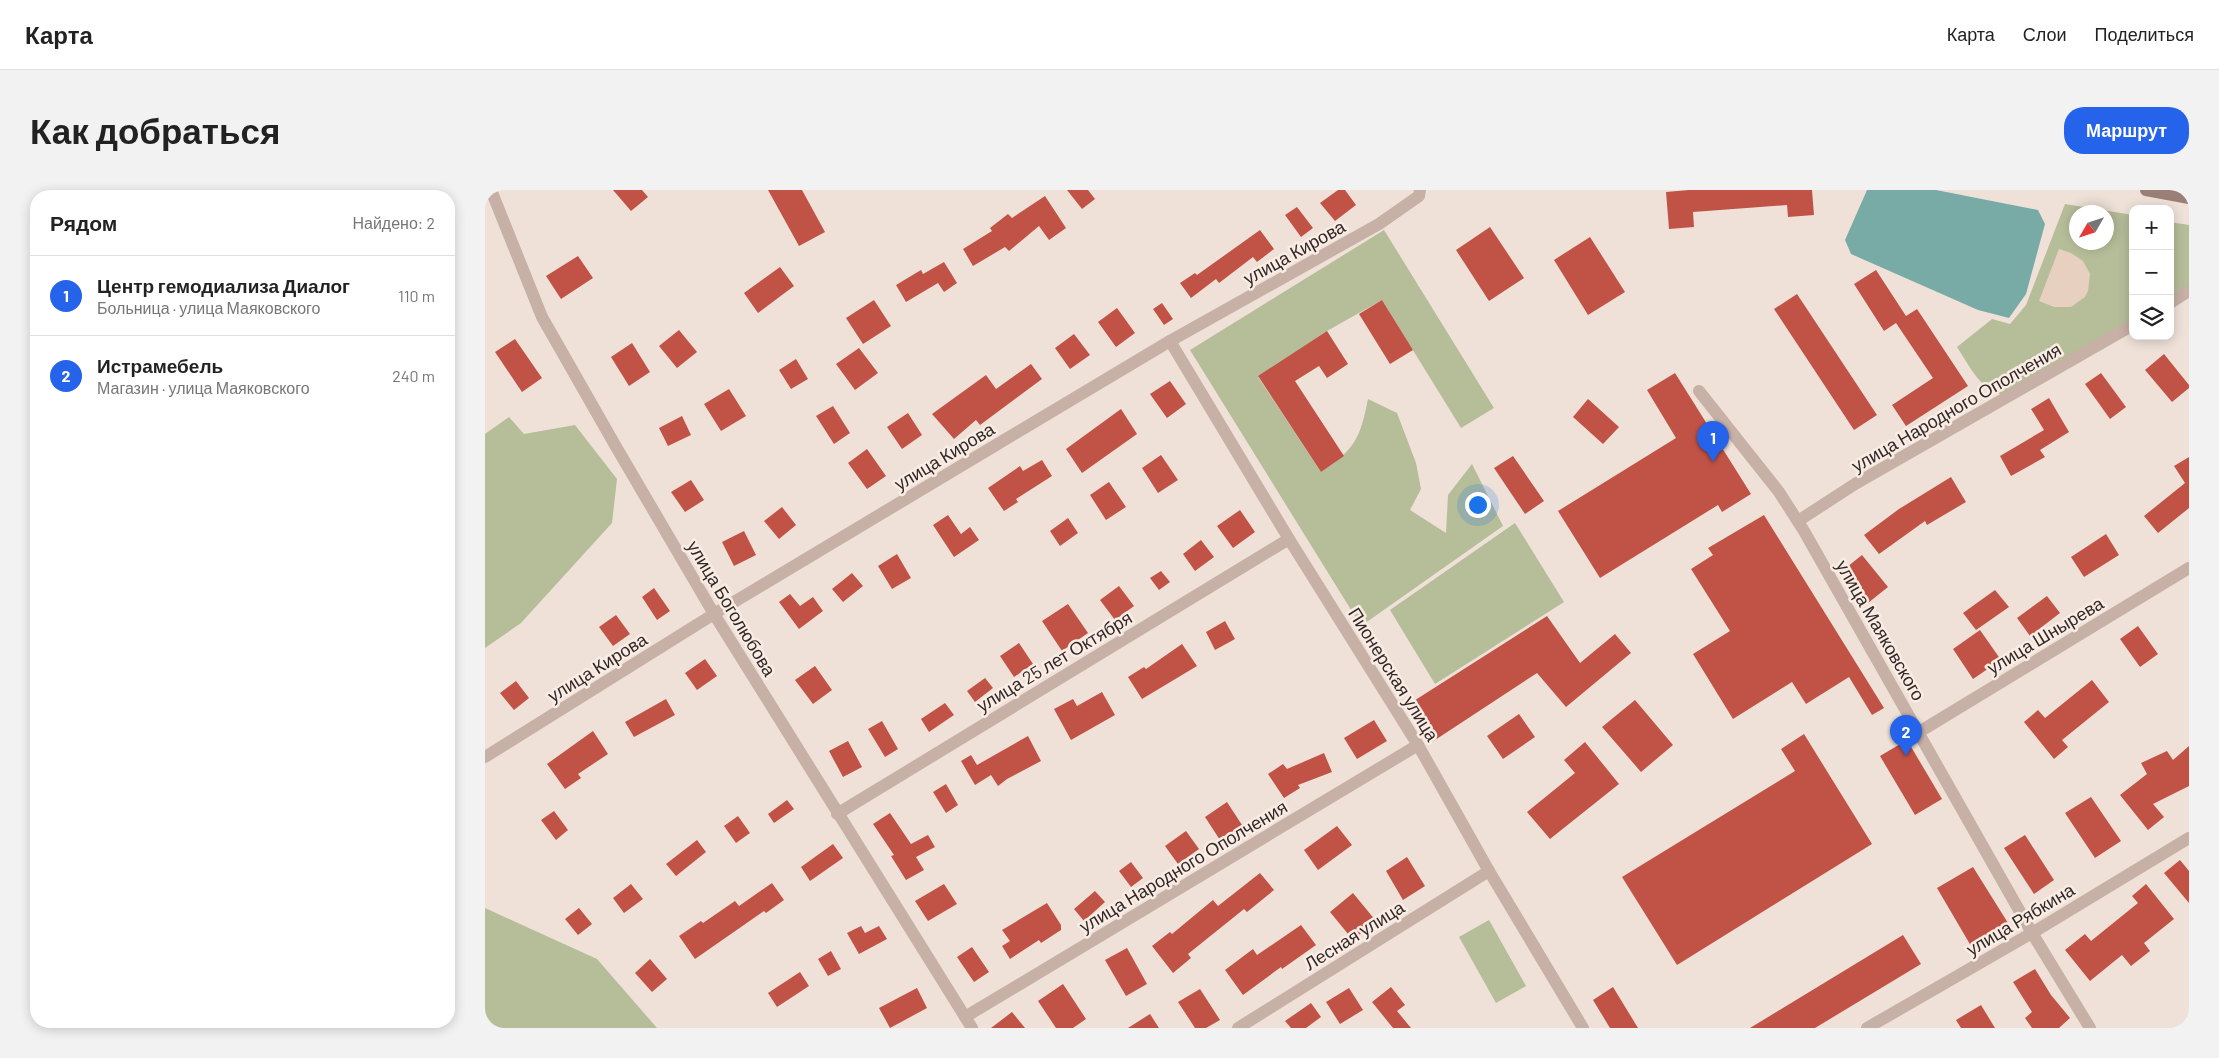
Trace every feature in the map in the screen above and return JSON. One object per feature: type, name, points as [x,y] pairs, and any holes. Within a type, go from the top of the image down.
[{"type":"main road","points":[[2147,190],[2189,198]]},
{"type":"street","name":"улица Боголюбова","points":[[491,190],[542,317],[714,614],[969,1023]]},
{"type":"street","name":"улица Кирова","points":[[485,757],[714,614],[1170,341],[1379,224],[1419,196],[1420,190]]},
{"type":"street","points":[[2174,300],[2189,291]]},
{"type":"street","name":"улица Народного Ополчения","points":[[1798,521],[1855,484],[2129,327]]},
{"type":"street","name":"Пионерская улица","points":[[1170,341],[1289,539],[1418,744],[1489,871],[1583,1028]]},
{"type":"street","name":"улица Маяковского","points":[[1699,391],[1779,492],[1798,521],[2032,933],[2090,1028]]},
{"type":"street","name":"улица 25 лет Октября","points":[[837,814],[1289,539]]},
{"type":"street","name":"улица Шнырева","points":[[1919,732],[2189,568]]},
{"type":"street","name":"улица Народного Ополчения","points":[[969,1023],[1418,744]]},
{"type":"street","name":"улица Рябкина","points":[[1867,1028],[2032,933],[2189,838]]},
{"type":"street","name":"Лесная улица","points":[[1238,1028],[1489,871]]},
{"type":"green space","points":[[2065,204],[2071,205],[2069,205],[2069,250],[2114,250],[2114,212],[2129,214],[2129,324],[2007,396],[1983,384],[1957,347],[1992,319],[2010,324],[2026,305]]},
{"type":"green space","points":[[2174,223],[2189,225],[2189,287],[2174,296]]},
{"type":"green space","points":[[1384,230],[1494,408],[1461,428],[1382,300],[1327,331],[1258,377],[1321,472],[1342,457],[1354,442],[1359,434],[1368,399],[1397,413],[1416,463],[1421,489],[1410,510],[1446,533],[1448,495],[1472,464],[1503,526],[1361,626],[1190,350]]},
{"type":"green space","points":[[509,417],[524,434],[575,425],[617,479],[612,523],[521,623],[485,648],[485,434]]},
{"type":"green space","points":[[1515,523],[1564,602],[1435,684],[1390,610]]},
{"type":"green space","points":[[485,908],[597,959],[657,1028],[485,1028]]},
{"type":"green space","points":[[1489,920],[1526,986],[1496,1003],[1459,937]]},
{"type":"shaded area","points":[[2059,249],[2071,253],[2083,261],[2090,274],[2088,291],[2085,297],[2071,307],[2054,307],[2039,301]]},
{"type":"water","points":[[1867,190],[1936,190],[2038,210],[2045,224],[2026,294],[2009,318],[1978,310],[1851,254],[1845,240]]},
{"type":"building","points":[[613,190],[642,190],[648,197],[631,211]]},
{"type":"building","points":[[768,190],[802,190],[825,232],[799,246]]},
{"type":"building","points":[[1067,190],[1088,190],[1095,199],[1082,209]]},
{"type":"building","points":[[1338,190],[1345,190],[1356,205],[1335,221],[1320,203]]},
{"type":"building","points":[[1689,190],[1812,190],[1814,215],[1788,217],[1787,205],[1693,212],[1694,227],[1669,229],[1666,192]]},
{"type":"building","points":[[1045,196],[1066,228],[1049,240],[1039,226],[1009,251],[1005,247],[973,266],[963,249],[992,231],[990,228],[1008,214],[1012,218]]},
{"type":"building","points":[[1297,207],[1313,228],[1301,237],[1285,215]]},
{"type":"building","points":[[1490,227],[1524,278],[1489,301],[1456,250]]},
{"type":"building","points":[[1260,230],[1274,249],[1257,262],[1253,257],[1219,283],[1216,279],[1191,298],[1180,283],[1195,273],[1197,275]]},
{"type":"building","points":[[1590,237],[1625,292],[1588,315],[1554,260]]},
{"type":"building","points":[[578,256],[593,278],[561,299],[546,276]]},
{"type":"building","points":[[944,262],[957,283],[944,292],[938,283],[906,302],[896,285],[921,270],[923,274]]},
{"type":"building","points":[[780,267],[794,286],[758,313],[744,293]]},
{"type":"building","points":[[1876,270],[1906,316],[1917,309],[1968,386],[1906,426],[1892,405],[1933,378],[1896,323],[1884,331],[1854,284]]},
{"type":"building","points":[[1797,294],[1877,415],[1854,430],[1774,309]]},
{"type":"building","points":[[874,300],[891,326],[863,344],[846,318]]},
{"type":"building","points":[[1382,300],[1413,350],[1390,364],[1359,314]]},
{"type":"building","points":[[1162,303],[1173,319],[1164,325],[1153,309]]},
{"type":"building","points":[[1117,308],[1135,333],[1116,347],[1098,322]]},
{"type":"building","points":[[679,330],[697,352],[677,368],[659,346]]},
{"type":"building","points":[[1327,331],[1348,364],[1327,378],[1319,366],[1295,381],[1344,456],[1321,472],[1258,376]]},
{"type":"building","points":[[1074,334],[1090,355],[1070,369],[1055,348]]},
{"type":"building","points":[[515,339],[542,378],[522,392],[495,352]]},
{"type":"building","points":[[632,343],[650,372],[629,386],[611,357]]},
{"type":"building","points":[[859,348],[878,373],[855,390],[836,364]]},
{"type":"building","points":[[2164,354],[2189,385],[2189,388],[2172,402],[2145,370]]},
{"type":"building","points":[[796,359],[808,379],[791,389],[779,370]]},
{"type":"building","points":[[1031,364],[1042,379],[980,425],[976,420],[954,439],[932,414],[986,375],[996,389]]},
{"type":"building","points":[[1675,373],[1751,494],[1722,512],[1718,505],[1600,578],[1558,511],[1676,438],[1647,390]]},
{"type":"building","points":[[2101,373],[2126,407],[2110,419],[2085,384]]},
{"type":"building","points":[[1170,381],[1186,404],[1167,418],[1150,394]]},
{"type":"building","points":[[729,389],[746,416],[721,431],[704,404]]},
{"type":"building","points":[[2049,398],[2069,432],[2040,450],[2045,457],[2011,476],[2000,456],[2044,430],[2031,409]]},
{"type":"building","points":[[1588,399],[1619,427],[1603,444],[1573,417]]},
{"type":"building","points":[[833,406],[850,433],[834,444],[816,416]]},
{"type":"building","points":[[1121,409],[1137,434],[1082,473],[1066,449]]},
{"type":"building","points":[[908,413],[922,435],[902,449],[887,427]]},
{"type":"building","points":[[682,416],[691,435],[668,446],[659,428]]},
{"type":"building","points":[[867,449],[886,476],[867,489],[848,463]]},
{"type":"building","points":[[1161,455],[1178,480],[1158,493],[1142,468]]},
{"type":"building","points":[[1513,456],[1544,501],[1525,514],[1494,468]]},
{"type":"building","points":[[2189,457],[2189,508],[2158,533],[2144,516],[2185,483],[2174,466]]},
{"type":"building","points":[[1042,460],[1052,476],[1016,499],[1018,502],[1004,511],[988,488],[1020,466],[1023,471]]},
{"type":"building","points":[[1951,477],[1966,502],[1927,525],[1925,521],[1879,554],[1864,535],[1899,509]]},
{"type":"building","points":[[691,480],[704,500],[685,512],[671,492]]},
{"type":"building","points":[[1109,482],[1126,507],[1106,520],[1090,495]]},
{"type":"building","points":[[782,507],[796,525],[779,539],[764,521]]},
{"type":"building","points":[[1240,510],[1255,532],[1233,548],[1217,526]]},
{"type":"building","points":[[948,515],[961,534],[970,527],[979,540],[954,557],[933,525]]},
{"type":"building","points":[[1764,515],[1884,708],[1872,715],[1849,677],[1806,704],[1792,682],[1733,719],[1693,654],[1730,631],[1691,569],[1713,555],[1708,548]]},
{"type":"building","points":[[1068,518],[1078,533],[1060,546],[1050,531]]},
{"type":"building","points":[[744,531],[756,555],[734,566],[722,542]]},
{"type":"building","points":[[2106,534],[2119,555],[2084,577],[2071,557]]},
{"type":"building","points":[[1201,540],[1214,557],[1195,571],[1183,554]]},
{"type":"building","points":[[897,554],[911,578],[892,589],[878,566]]},
{"type":"building","points":[[1862,555],[1888,587],[1868,603],[1842,571]]},
{"type":"building","points":[[1161,571],[1170,582],[1159,590],[1150,578]]},
{"type":"building","points":[[852,573],[863,586],[843,602],[832,589]]},
{"type":"building","points":[[1119,586],[1134,606],[1115,620],[1100,600]]},
{"type":"building","points":[[654,588],[670,611],[657,620],[642,597]]},
{"type":"building","points":[[1995,590],[2009,607],[1976,630],[1963,613]]},
{"type":"building","points":[[790,594],[800,606],[813,597],[823,611],[799,629],[779,602]]},
{"type":"building","points":[[2047,596],[2060,613],[2030,636],[2017,618]]},
{"type":"building","points":[[1068,604],[1088,633],[1062,651],[1042,621]]},
{"type":"building","points":[[616,615],[630,634],[613,646],[599,627]]},
{"type":"building","points":[[1547,616],[1580,663],[1615,634],[1631,653],[1566,707],[1537,673],[1432,742],[1409,704]]},
{"type":"building","points":[[1225,621],[1235,639],[1215,650],[1206,632]]},
{"type":"building","points":[[2138,626],[2158,654],[2140,667],[2120,639]]},
{"type":"building","points":[[1980,630],[2001,660],[1973,679],[1953,649]]},
{"type":"building","points":[[1019,643],[1033,664],[1014,677],[1000,656]]},
{"type":"building","points":[[1182,644],[1197,666],[1142,699],[1128,677],[1144,667],[1146,669]]},
{"type":"building","points":[[705,659],[717,676],[697,690],[685,673]]},
{"type":"building","points":[[815,666],[832,690],[813,704],[795,680]]},
{"type":"building","points":[[985,678],[993,688],[975,702],[967,691]]},
{"type":"building","points":[[2092,680],[2109,702],[2062,740],[2068,747],[2054,759],[2024,722],[2038,710],[2045,718]]},
{"type":"building","points":[[516,681],[529,698],[514,710],[500,693]]},
{"type":"building","points":[[1102,692],[1115,715],[1071,740],[1054,709],[1073,699],[1077,706]]},
{"type":"building","points":[[666,699],[675,715],[634,737],[625,722]]},
{"type":"building","points":[[1635,700],[1673,745],[1641,772],[1602,727]]},
{"type":"building","points":[[945,703],[954,715],[929,732],[921,719]]},
{"type":"building","points":[[1519,714],[1535,737],[1503,759],[1487,736]]},
{"type":"building","points":[[1374,720],[1387,741],[1357,759],[1344,738]]},
{"type":"building","points":[[882,721],[898,749],[885,757],[868,729]]},
{"type":"building","points":[[593,731],[608,754],[578,774],[581,778],[565,789],[547,764]]},
{"type":"building","points":[[1804,734],[1872,844],[1677,965],[1622,877],[1795,771],[1781,749]]},
{"type":"building","points":[[1028,736],[1041,761],[1007,779],[998,786],[991,775],[975,785],[961,761],[971,755],[977,765]]},
{"type":"building","points":[[1907,740],[1942,799],[1915,815],[1880,756]]},
{"type":"building","points":[[848,741],[862,767],[843,777],[829,751]]},
{"type":"building","points":[[1585,742],[1619,784],[1550,839],[1527,812],[1575,773],[1564,760]]},
{"type":"building","points":[[2189,746],[2189,786],[2153,804],[2164,817],[2148,830],[2120,795],[2147,774],[2141,763],[2167,751],[2173,760]]},
{"type":"building","points":[[1324,753],[1332,772],[1298,785],[1300,788],[1284,798],[1268,774],[1283,764],[1287,769]]},
{"type":"building","points":[[946,784],[958,805],[946,813],[933,792]]},
{"type":"building","points":[[2091,797],[2121,841],[2095,858],[2065,813]]},
{"type":"building","points":[[787,800],[794,809],[774,823],[768,814]]},
{"type":"building","points":[[1227,802],[1242,825],[1220,840],[1205,817]]},
{"type":"building","points":[[554,811],[568,830],[556,840],[541,820]]},
{"type":"building","points":[[890,813],[911,844],[928,835],[935,847],[916,857],[924,870],[906,880],[891,856],[894,855],[873,824]]},
{"type":"building","points":[[738,816],[750,833],[736,843],[724,826]]},
{"type":"building","points":[[1337,826],[1352,845],[1318,870],[1304,850]]},
{"type":"building","points":[[1186,831],[1199,849],[1178,864],[1165,846]]},
{"type":"building","points":[[2025,835],[2054,880],[2034,894],[2004,848]]},
{"type":"building","points":[[697,840],[706,852],[676,876],[666,864]]},
{"type":"building","points":[[833,844],[843,858],[810,881],[801,867]]},
{"type":"building","points":[[1407,857],[1425,886],[1403,900],[1386,871]]},
{"type":"building","points":[[2180,860],[2189,871],[2189,903],[2164,873]]},
{"type":"building","points":[[1131,862],[1143,878],[1131,887],[1119,871]]},
{"type":"building","points":[[1973,867],[2008,923],[1971,946],[1937,888]]},
{"type":"building","points":[[1260,873],[1274,890],[1247,912],[1244,909],[1188,954],[1191,958],[1173,973],[1152,946],[1170,932],[1172,934],[1213,900],[1218,906]]},
{"type":"building","points":[[772,883],[784,900],[766,913],[764,911],[695,959],[679,936],[701,921],[703,923],[735,901],[739,906]]},
{"type":"building","points":[[631,884],[643,899],[624,913],[613,898]]},
{"type":"building","points":[[944,884],[957,904],[928,921],[915,901]]},
{"type":"building","points":[[2146,884],[2174,919],[2144,943],[2150,951],[2131,966],[2122,955],[2090,981],[2065,950],[2085,934],[2091,941],[2138,903],[2132,896]]},
{"type":"building","points":[[1095,891],[1105,902],[1084,921],[1074,909]]},
{"type":"building","points":[[1353,893],[1376,921],[1353,940],[1330,912]]},
{"type":"building","points":[[1047,903],[1061,925],[1061,930],[1041,943],[1039,940],[1010,959],[1002,946],[1010,941],[1002,930]]},
{"type":"building","points":[[579,908],[592,924],[578,935],[565,919]]},
{"type":"building","points":[[1301,925],[1316,945],[1282,969],[1281,967],[1243,995],[1225,970],[1253,949],[1257,955]]},
{"type":"building","points":[[861,926],[865,933],[879,926],[887,939],[859,954],[847,933]]},
{"type":"building","points":[[1903,935],[1921,964],[1815,1028],[1750,1028]]},
{"type":"building","points":[[972,947],[989,972],[974,982],[957,957]]},
{"type":"building","points":[[1127,948],[1147,984],[1126,996],[1105,960]]},
{"type":"building","points":[[831,951],[841,969],[828,976],[818,959]]},
{"type":"building","points":[[650,959],[667,979],[652,992],[635,973]]},
{"type":"building","points":[[2035,969],[2051,995],[2070,1018],[2059,1028],[2032,1028],[2025,1018],[2032,1012],[2013,982]]},
{"type":"building","points":[[800,972],[809,986],[777,1007],[768,993]]},
{"type":"building","points":[[1063,984],[1086,1019],[1073,1028],[1056,1028],[1038,1001]]},
{"type":"building","points":[[1391,987],[1405,1005],[1397,1011],[1411,1028],[1393,1028],[1372,1002]]},
{"type":"building","points":[[1613,987],[1638,1028],[1610,1028],[1593,1000]]},
{"type":"building","points":[[917,988],[927,1008],[890,1028],[879,1008]]},
{"type":"building","points":[[1349,988],[1363,1010],[1340,1024],[1326,1002]]},
{"type":"building","points":[[1200,989],[1220,1020],[1206,1028],[1195,1028],[1178,1002]]},
{"type":"building","points":[[1311,1003],[1321,1017],[1306,1028],[1291,1028],[1285,1021]]},
{"type":"building","points":[[1981,1005],[1995,1028],[1961,1028],[1956,1020]]},
{"type":"building","points":[[1012,1012],[1025,1028],[991,1028]]},
{"type":"building","points":[[1150,1014],[1159,1028],[1128,1028]]},
{"type":"place","name":"Центр гемодиализа Диалог","points":[[1713,462]]},
{"type":"place","name":"Истрамебель","points":[[1906,756]]}]
